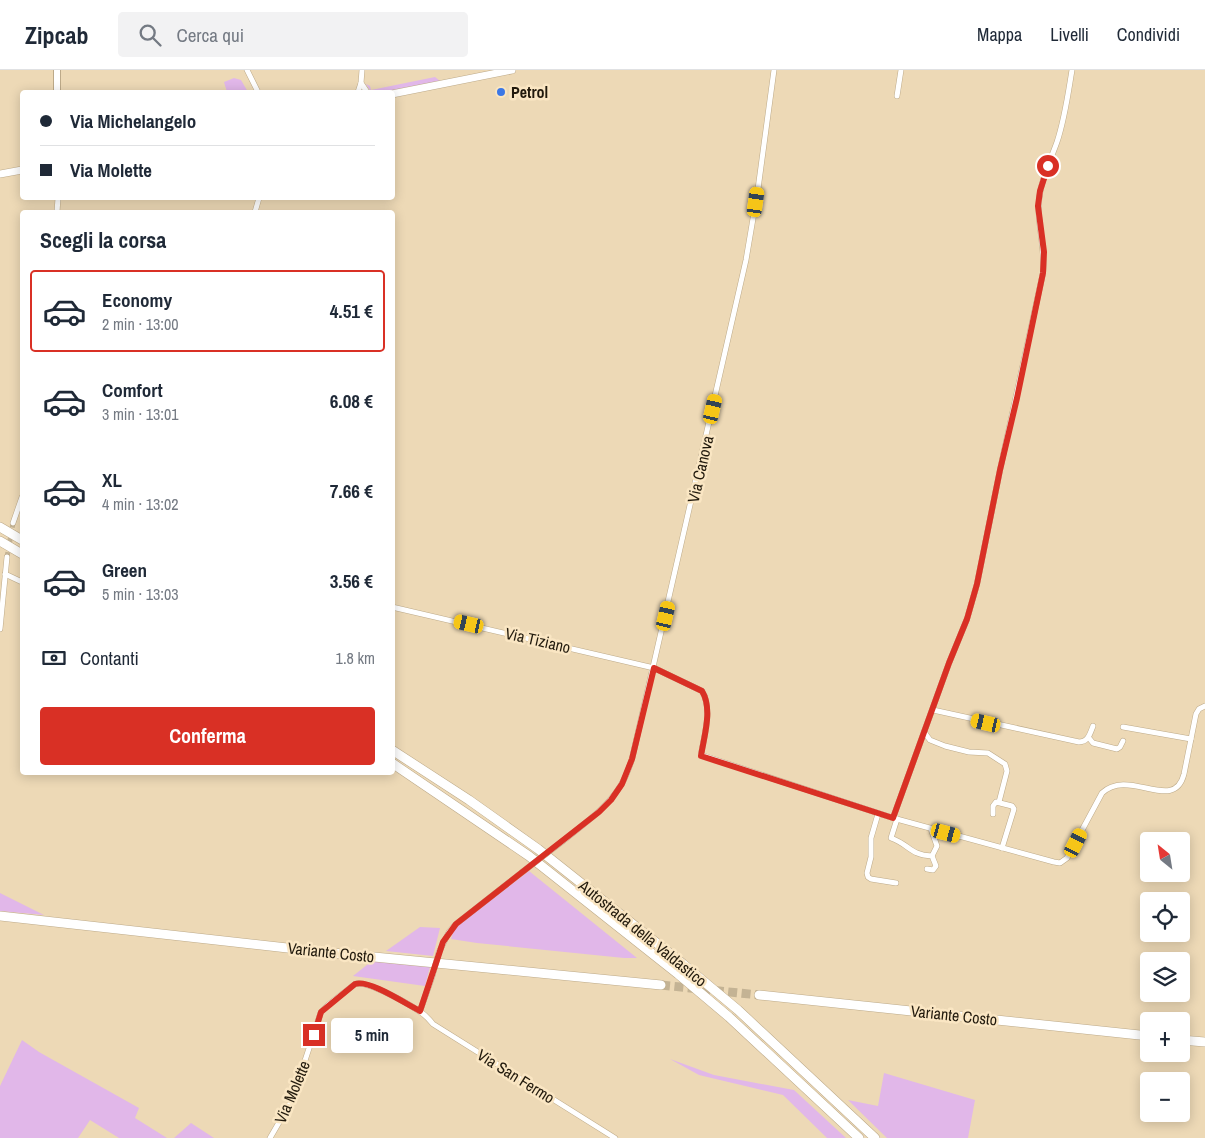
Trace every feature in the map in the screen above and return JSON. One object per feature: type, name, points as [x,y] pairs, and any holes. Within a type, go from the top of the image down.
[{"type":"highway","points":[[0,527],[20,539]]},
{"type":"highway","points":[[0,541],[20,553]]},
{"type":"highway","name":"Autostrada della Valdastico","points":[[395,752],[469,800],[538,849],[683,964],[738,1010],[875,1138]]},
{"type":"highway","name":"Autostrada della Valdastico","points":[[395,765],[529,856],[678,974],[729,1018],[859,1138]]},
{"type":"highway","name":"Variante Costo","points":[[0,916],[323,952],[661,985]]},
{"type":"highway","name":"Variante Costo","points":[[759,995],[1140,1035]]},
{"type":"highway","points":[[1190,1041],[1205,1042]]},
{"type":"main road","points":[[395,93],[512,70]]},
{"type":"main road","points":[[0,174],[20,170]]},
{"type":"street","points":[[57,70],[58,90]]},
{"type":"street","points":[[247,70],[257,90]]},
{"type":"street","points":[[359,90],[362,70]]},
{"type":"street","name":"Via Canova","points":[[420,1011],[443,942],[456,924],[599,812],[622,784],[632,759],[752,229],[774,70]]},
{"type":"street","points":[[897,96],[901,70]]},
{"type":"street","points":[[932,856],[914,853],[905,844],[891,838],[895,819],[924,732],[967,619],[977,584],[1043,273],[1044,252],[1038,206],[1040,191],[1058,140],[1072,70]]},
{"type":"street","points":[[361,83],[366,90]]},
{"type":"street","points":[[13,524],[20,503]]},
{"type":"street","points":[[0,630],[7,557]]},
{"type":"street","points":[[0,562],[6,564]]},
{"type":"street","points":[[5,574],[20,581]]},
{"type":"street","name":"Via Tiziano","points":[[395,608],[654,668],[702,691],[704,694],[707,713],[701,756],[878,814]]},
{"type":"street","points":[[896,883],[868,877],[871,838],[878,814],[1054,862],[1064,861],[1106,789],[1121,784],[1170,792],[1178,788],[1182,782],[1196,714],[1199,709],[1205,706]]},
{"type":"street","points":[[933,710],[1079,742],[1084,742],[1089,738],[1093,726]]},
{"type":"street","points":[[1123,727],[1191,739]]},
{"type":"street","points":[[924,732],[930,740],[945,746],[969,752],[988,753],[1005,764],[1007,770],[999,802]]},
{"type":"street","points":[[1089,738],[1093,743],[1117,749],[1122,741]]},
{"type":"street","points":[[993,814],[994,803],[999,802],[1012,806],[1014,810],[1002,848]]},
{"type":"street","points":[[927,869],[933,870],[936,866],[932,856],[937,846],[935,835],[931,829]]},
{"type":"street","name":"Via Molette","points":[[270,1138],[292,1100],[321,1012],[328,1005],[360,982],[372,986],[420,1011]]},
{"type":"street","name":"Via San Fermo","points":[[420,1011],[433,1024],[615,1138]]},
{"type":"shaded area","points":[[435,77],[440,81],[393,90],[371,90]]},
{"type":"shaded area","points":[[234,78],[241,80],[247,90],[226,90],[224,82]]},
{"type":"shaded area","points":[[529,871],[637,958],[451,939],[453,932],[459,924]]},
{"type":"shaded area","points":[[0,893],[44,915],[0,911]]},
{"type":"shaded area","points":[[420,927],[440,928],[433,956],[386,951]]},
{"type":"shaded area","points":[[372,961],[430,967],[425,986],[353,976]]},
{"type":"shaded area","points":[[22,1040],[39,1052],[139,1108],[135,1118],[167,1138],[119,1138],[90,1120],[78,1138],[0,1138],[0,1086]]},
{"type":"shaded area","points":[[670,1059],[714,1075],[794,1090],[846,1138],[827,1138],[783,1095],[699,1075]]},
{"type":"shaded area","points":[[884,1073],[975,1100],[968,1138],[887,1138],[848,1100],[878,1106]]},
{"type":"shaded area","points":[[191,1123],[214,1138],[174,1138]]},
{"type":"tunnel","points":[[7,557],[13,523]]},
{"type":"tunnel","points":[[661,985],[759,995]]},
{"type":"place","name":"Petrol","points":[[501,92]]},
{"type":"route","points":[[314,1035],[321,1012],[360,982],[372,986],[420,1011],[443,942],[456,924],[599,812],[611,800],[622,784],[632,759],[654,668],[702,691],[704,694],[707,713],[701,756],[893,818],[949,663],[967,619],[977,584],[1043,273],[1044,252],[1038,206],[1040,191],[1048,166]]}]
